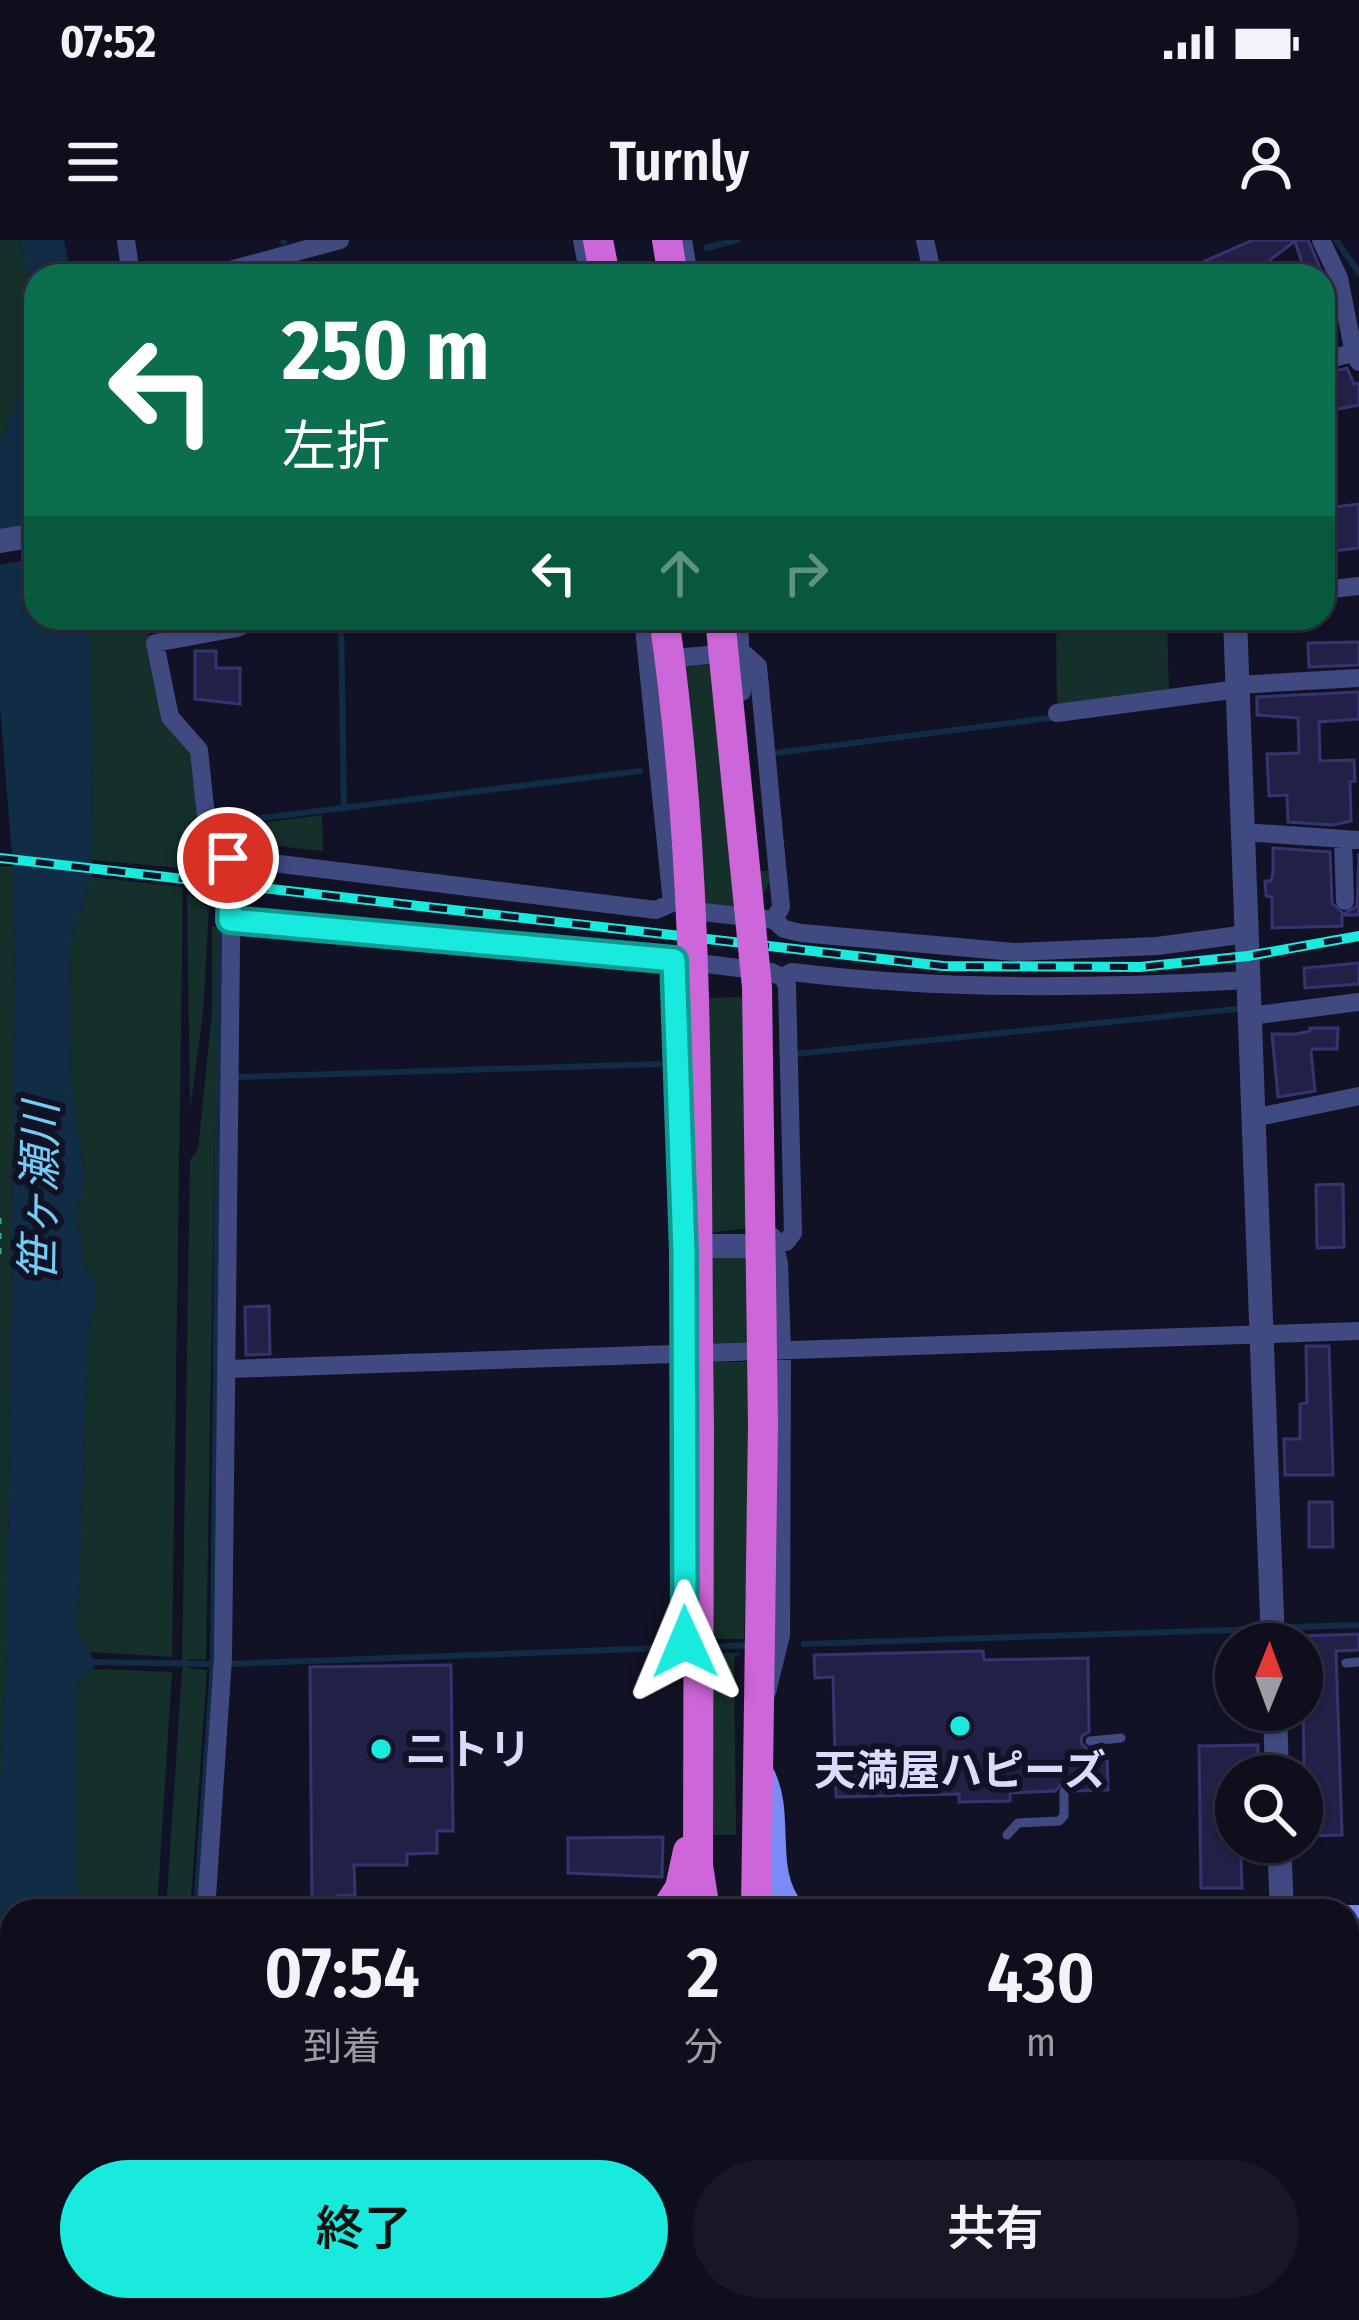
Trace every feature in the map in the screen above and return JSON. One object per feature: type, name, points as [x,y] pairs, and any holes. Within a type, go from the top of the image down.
[{"type":"highway","points":[[665,630],[685,821],[689,916],[699,1425],[698,1865],[703,1899]]},
{"type":"highway","points":[[721,630],[757,987],[763,1425],[756,1899]]},
{"type":"highway","points":[[673,1899],[688,1861],[690,1803],[699,1766]]},
{"type":"main road","points":[[760,1768],[772,1791],[774,1871],[785,1899]]},
{"type":"street","points":[[252,264],[340,240]]},
{"type":"street","points":[[1335,270],[1357,356]]},
{"type":"street","points":[[166,630],[155,643],[170,718],[199,750],[210,854],[656,910],[672,903]]},
{"type":"street","points":[[644,630],[672,903],[680,910],[774,920],[784,929],[801,933],[1014,952],[1157,946],[1247,934]]},
{"type":"street","points":[[740,630],[758,871]]},
{"type":"street","points":[[1236,630],[1272,1623]]},
{"type":"street","points":[[646,647],[663,659],[742,652],[758,666],[781,907],[774,920]]},
{"type":"street","points":[[1058,712],[1238,687],[1359,678]]},
{"type":"street","points":[[1243,832],[1351,840],[1346,901]]},
{"type":"street","points":[[207,1899],[223,1658],[230,920],[225,857]]},
{"type":"street","points":[[230,920],[674,960],[782,977],[792,972],[953,987],[1080,988],[1249,980]]},
{"type":"street","points":[[674,960],[684,1252],[685,1642],[700,1722]]},
{"type":"street","points":[[684,1252],[706,1246],[773,1246],[786,1242],[793,1233],[787,986],[782,977]]},
{"type":"street","points":[[1250,1016],[1359,1002]]},
{"type":"street","points":[[759,1714],[782,1634],[782,1351],[779,1264],[773,1246],[769,1030]]},
{"type":"street","points":[[1253,1118],[1359,1096]]},
{"type":"street","points":[[228,1369],[1359,1331]]},
{"type":"street","points":[[1280,1863],[1281,1899]]},
{"type":"lane","points":[[1346,1663],[1359,1662]]},
{"type":"lane","points":[[1090,1741],[1120,1738]]},
{"type":"lane","points":[[1007,1835],[1018,1823],[1059,1821],[1064,1816],[1064,1791]]},
{"type":"path","points":[[0,1218],[0,1257]]},
{"type":"green space","points":[[0,240],[20,240],[25,264],[24,381],[0,443]]},
{"type":"green space","points":[[90,630],[151,630],[147,641],[163,723],[193,753],[204,870],[92,860]]},
{"type":"green space","points":[[1056,630],[1167,630],[1169,694],[1057,708]]},
{"type":"green space","points":[[653,664],[734,665],[755,871],[774,871],[757,910],[684,903]]},
{"type":"green space","points":[[322,815],[323,851],[230,841],[230,827]]},
{"type":"green space","points":[[0,866],[13,867],[15,968],[7,1658],[0,1782]]},
{"type":"green space","points":[[91,877],[183,887],[172,1657],[91,1652],[77,1634],[89,1323],[95,1311],[95,1284],[86,1269],[76,1215],[85,1177],[71,1089],[70,945]]},
{"type":"green space","points":[[187,893],[209,908],[203,1013],[190,1110]]},
{"type":"green space","points":[[212,926],[217,927],[217,1013],[206,1660],[188,1659],[187,1668],[207,1670],[191,1899],[167,1899],[182,1672],[190,1160],[198,1149],[212,1013]]},
{"type":"green space","points":[[762,996],[767,1222],[688,1239],[683,999]]},
{"type":"green space","points":[[720,1256],[754,1259],[774,1341],[694,1347],[689,1265]]},
{"type":"green space","points":[[709,1362],[751,1362],[744,1639],[712,1639]]},
{"type":"green space","points":[[712,1653],[741,1653],[734,1658],[736,1835],[708,1835]]},
{"type":"green space","points":[[94,1669],[172,1672],[158,1899],[77,1899],[78,1686],[83,1673]]},
{"type":"water","points":[[20,240],[64,240],[69,264],[25,264]]},
{"type":"water","points":[[24,381],[24,526],[0,529],[0,443]]},
{"type":"water","name":"笹ヶ瀬川","points":[[24,560],[24,630],[90,630],[91,877],[70,945],[71,1089],[85,1177],[76,1216],[86,1269],[95,1284],[95,1311],[89,1323],[77,1634],[91,1652],[94,1669],[83,1673],[78,1686],[77,1899],[0,1899],[15,968],[13,867],[0,706],[0,565]]},
{"type":"building","points":[[1253,240],[1308,240],[1318,264],[1302,264],[1295,241],[1271,264],[1198,264]]},
{"type":"building","points":[[1347,368],[1354,384],[1359,383],[1359,405],[1335,410],[1335,371]]},
{"type":"building","points":[[1359,504],[1359,548],[1335,551],[1335,507]]},
{"type":"building","points":[[1359,642],[1359,665],[1309,667],[1308,643]]},
{"type":"building","points":[[195,651],[216,651],[216,668],[240,668],[240,704],[195,699]]},
{"type":"building","points":[[1359,692],[1359,719],[1319,722],[1320,761],[1354,760],[1351,821],[1333,825],[1288,822],[1287,795],[1269,796],[1267,754],[1299,753],[1298,718],[1257,715],[1257,697]]},
{"type":"building","points":[[1273,848],[1330,852],[1332,903],[1344,914],[1357,906],[1359,853],[1359,915],[1342,915],[1342,926],[1272,928],[1272,897],[1266,896],[1265,881],[1271,881],[1273,873]]},
{"type":"building","points":[[1359,963],[1359,984],[1305,988],[1304,968]]},
{"type":"building","points":[[1310,1028],[1338,1028],[1337,1049],[1311,1052],[1315,1091],[1278,1097],[1272,1034],[1296,1034]]},
{"type":"building","points":[[1343,1184],[1344,1247],[1317,1248],[1316,1185]]},
{"type":"building","points":[[269,1306],[270,1354],[246,1355],[245,1307]]},
{"type":"building","points":[[1306,1346],[1329,1346],[1333,1475],[1285,1475],[1284,1439],[1300,1439],[1300,1404],[1307,1403]]},
{"type":"building","points":[[1309,1502],[1332,1502],[1333,1547],[1309,1547]]},
{"type":"building","points":[[1359,1634],[1359,1650],[1336,1651],[1342,1835],[1323,1836],[1323,1755],[1304,1755],[1303,1731],[1323,1731],[1323,1635]]},
{"type":"building","points":[[983,1651],[984,1660],[1088,1658],[1089,1732],[1081,1743],[1090,1752],[1107,1752],[1108,1790],[1073,1791],[1063,1782],[1055,1791],[1010,1793],[1010,1801],[959,1802],[959,1794],[836,1797],[833,1677],[815,1678],[814,1655]]},
{"type":"building","name":"ニトリ","points":[[451,1665],[453,1831],[437,1831],[437,1853],[407,1854],[407,1865],[354,1865],[355,1895],[337,1899],[312,1899],[310,1667]]},
{"type":"building","points":[[1258,1745],[1258,1755],[1215,1755],[1215,1863],[1241,1863],[1242,1888],[1201,1888],[1199,1746]]},
{"type":"building","points":[[663,1837],[662,1877],[568,1873],[568,1838]]},
{"type":"waterway","points":[[706,248],[737,240]]},
{"type":"waterway","points":[[1336,240],[1359,273]]},
{"type":"waterway","points":[[341,630],[344,809]]},
{"type":"waterway","points":[[775,753],[1057,717]]},
{"type":"waterway","points":[[197,1899],[213,1664],[221,823],[640,771]]},
{"type":"waterway","points":[[795,1054],[1237,1009]]},
{"type":"waterway","points":[[237,1077],[659,1064]]},
{"type":"waterway","points":[[1323,1626],[1359,1625]]},
{"type":"waterway","points":[[804,1644],[1215,1631]]},
{"type":"waterway","points":[[710,1647],[749,1645]]},
{"type":"waterway","points":[[229,1664],[663,1648]]},
{"type":"waterway","points":[[88,1662],[213,1664]]},
{"type":"railway","points":[[0,858],[943,966],[1140,967],[1248,956],[1359,936]]},
{"type":"place","name":"天満屋ハピーズ","points":[[960,1726]]},
{"type":"place","name":"ニトリ","points":[[381,1749]]},
{"type":"route","points":[[228,858],[232,858],[230,920],[674,960],[684,1252],[685,1642]]}]
